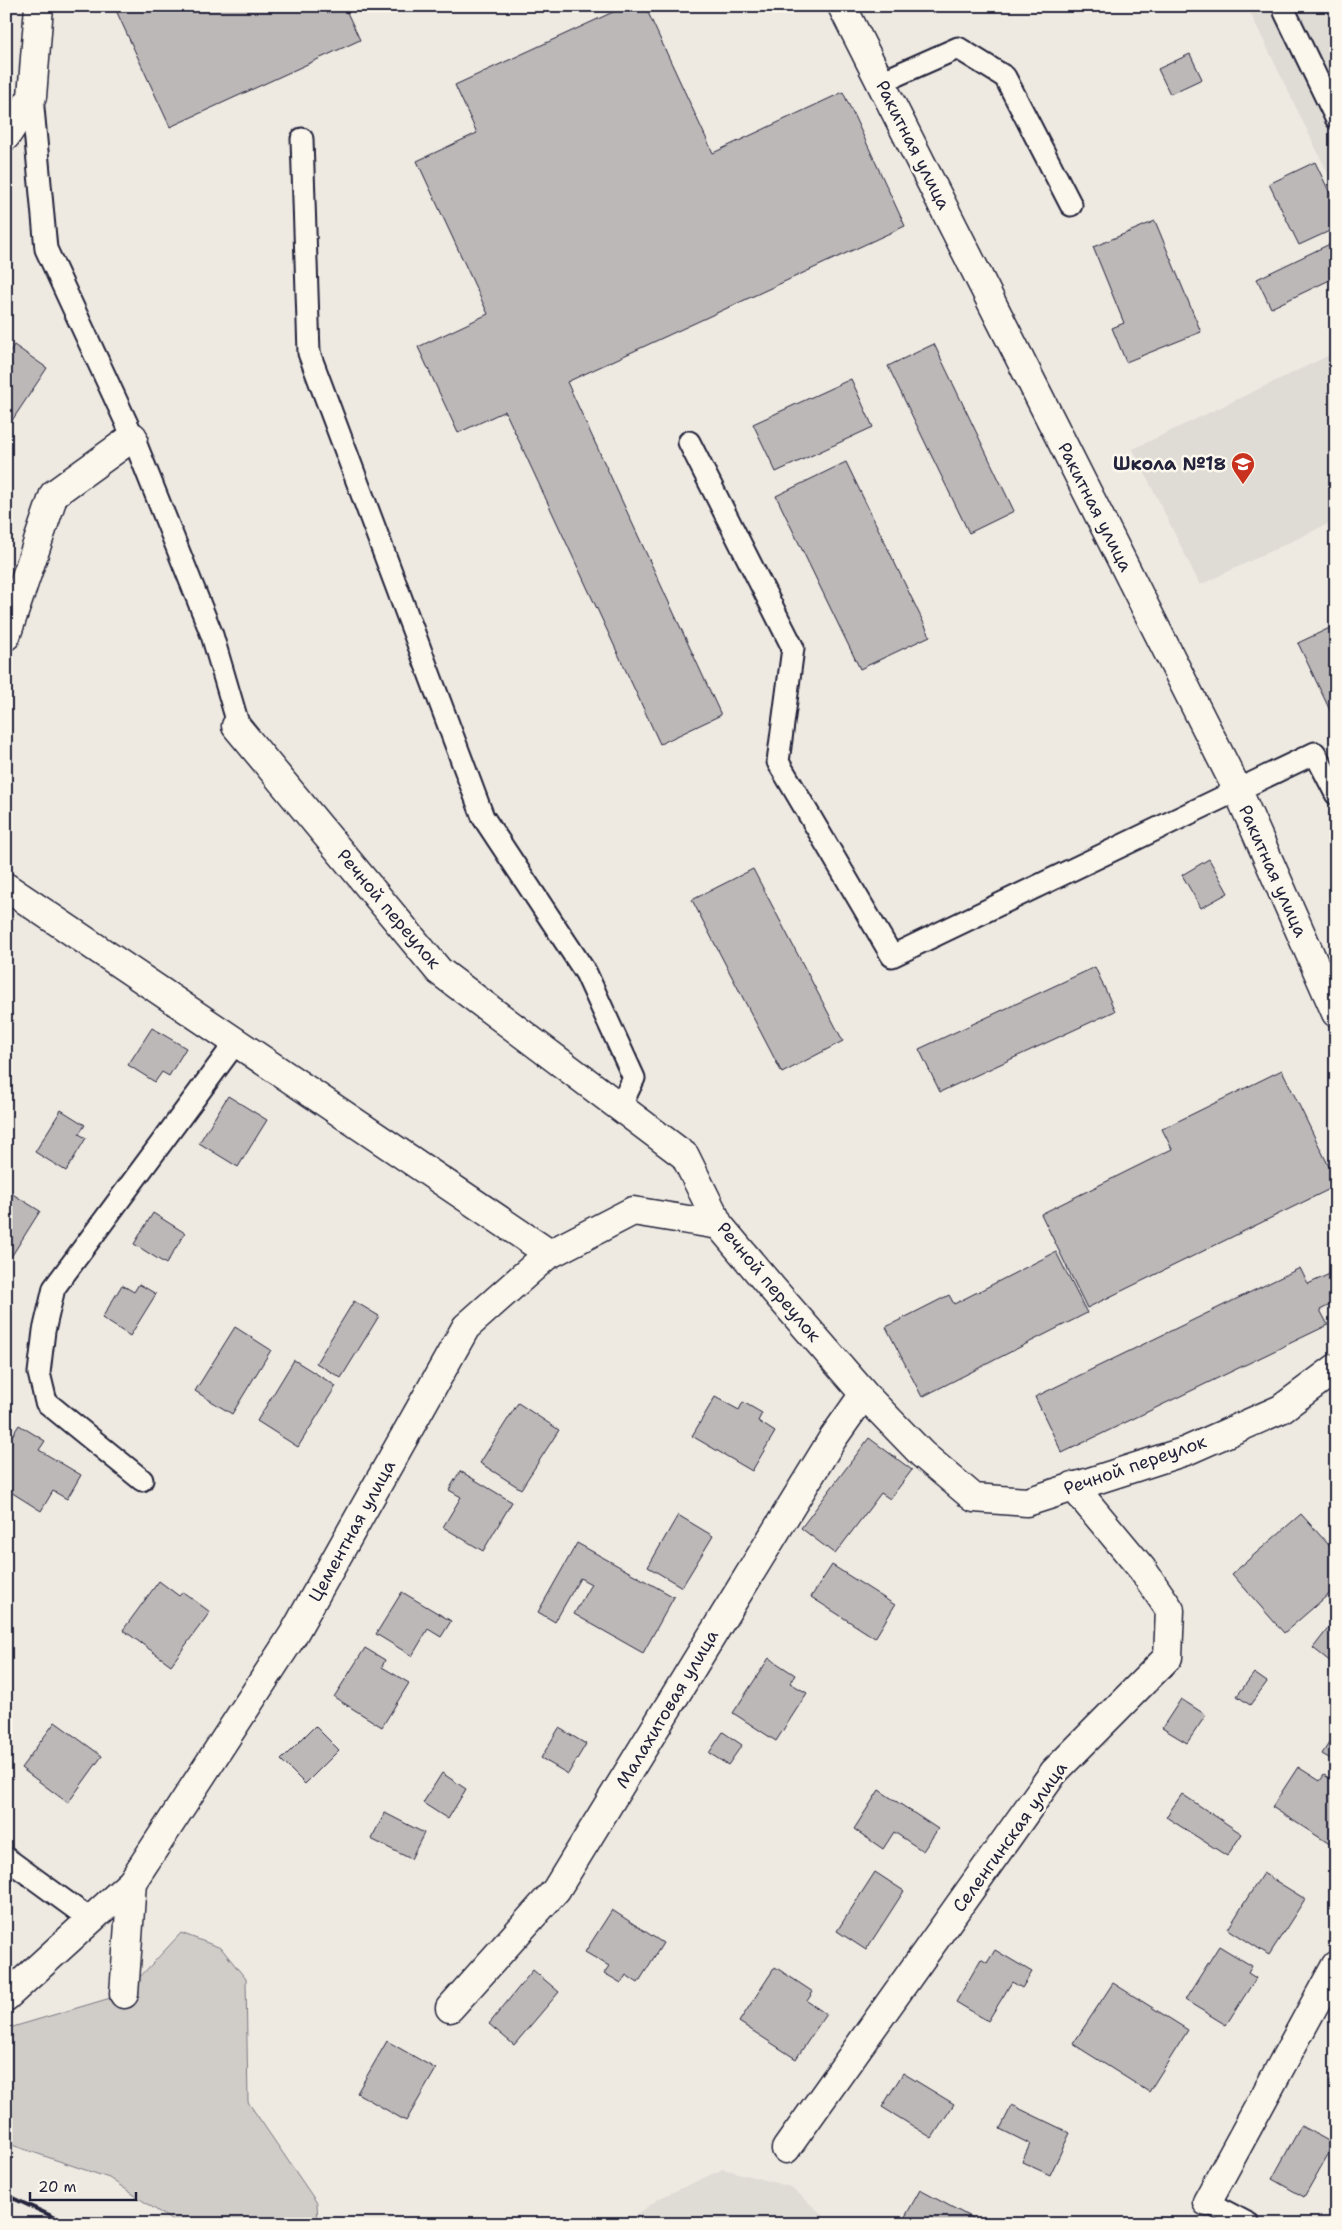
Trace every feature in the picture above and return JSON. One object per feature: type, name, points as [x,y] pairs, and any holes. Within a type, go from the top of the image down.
[{"type":"street","points":[[6,136],[32,97],[39,6]]},
{"type":"street","name":"Ракитная улица","points":[[842,6],[1238,791],[1336,1013]]},
{"type":"street","points":[[7,630],[54,494],[133,437]]},
{"type":"street","name":"Речной переулок","points":[[237,726],[440,971],[685,1156],[719,1225],[864,1394],[922,1454],[974,1498],[1027,1502],[1186,1451],[1280,1409],[1336,1368]]},
{"type":"street","points":[[6,887],[550,1254]]},
{"type":"street","name":"Цементная улица","points":[[124,1994],[132,1882],[293,1635],[466,1327],[546,1256],[633,1212],[719,1225]]},
{"type":"street","name":"Малахитовая улица","points":[[450,2008],[556,1890],[833,1438],[864,1394]]},
{"type":"street","name":"Селенгинская улица","points":[[786,2149],[1054,1772],[1168,1657],[1170,1610],[1142,1569],[1074,1486]]},
{"type":"street","points":[[6,1998],[132,1882]]},
{"type":"street","points":[[1207,2202],[1336,1964]]},
{"type":"lane","points":[[1285,12],[1336,118]]},
{"type":"lane","points":[[881,82],[958,48],[1005,77],[1071,205]]},
{"type":"lane","points":[[32,97],[46,248],[133,437],[212,635],[237,726]]},
{"type":"lane","points":[[302,139],[310,353],[483,817],[586,973],[634,1078],[620,1108]]},
{"type":"lane","points":[[689,442],[793,648],[778,762],[892,956],[1315,753],[1336,794]]},
{"type":"lane","points":[[142,1480],[46,1402],[39,1373],[44,1332],[54,1288],[236,1042]]},
{"type":"lane","points":[[6,1858],[91,1920]]},
{"type":"lane","points":[[1207,2202],[1249,2224]]},
{"type":"shaded area","points":[[1247,6],[1336,6],[1336,190]]},
{"type":"shaded area","name":"Школа №18","points":[[1336,352],[1336,520],[1200,585],[1133,449]]},
{"type":"shaded area","points":[[181,1933],[221,1948],[246,1979],[248,2102],[317,2203],[318,2224],[177,2224],[109,2178],[6,2143],[6,2029],[124,1994]]},
{"type":"shaded area","points":[[723,2169],[791,2187],[833,2224],[625,2224],[658,2199]]},
{"type":"building","points":[[114,6],[344,6],[360,40],[170,127]]},
{"type":"building","points":[[626,6],[645,6],[713,153],[843,92],[905,226],[567,382],[721,715],[660,744],[505,411],[458,433],[418,347],[488,314],[417,161],[477,133],[455,85]]},
{"type":"building","points":[[1190,54],[1202,79],[1170,94],[1158,69]]},
{"type":"building","points":[[1315,162],[1336,206],[1336,228],[1299,245],[1269,184]]},
{"type":"building","points":[[1155,221],[1201,332],[1126,362],[1112,328],[1124,323],[1093,247]]},
{"type":"building","points":[[1336,241],[1336,277],[1271,308],[1257,279]]},
{"type":"building","points":[[934,344],[1014,511],[969,533],[888,366]]},
{"type":"building","points":[[14,345],[47,368],[7,428],[6,357]]},
{"type":"building","points":[[851,379],[873,427],[776,472],[753,424]]},
{"type":"building","points":[[846,462],[930,636],[860,669],[776,496]]},
{"type":"building","points":[[1336,625],[1336,723],[1298,643]]},
{"type":"building","points":[[1209,859],[1228,893],[1201,908],[1182,875]]},
{"type":"building","points":[[753,869],[843,1041],[782,1073],[692,900]]},
{"type":"building","points":[[1095,967],[1115,1011],[940,1092],[919,1049]]},
{"type":"building","points":[[152,1028],[186,1048],[169,1076],[162,1072],[155,1082],[128,1065]]},
{"type":"building","points":[[1282,1070],[1336,1181],[1336,1186],[1087,1308],[1041,1214],[1172,1149],[1162,1129]]},
{"type":"building","points":[[228,1096],[267,1120],[238,1167],[199,1143]]},
{"type":"building","points":[[61,1110],[85,1125],[79,1134],[86,1138],[66,1171],[35,1152]]},
{"type":"building","points":[[6,1190],[40,1211],[11,1257],[6,1254]]},
{"type":"building","points":[[153,1213],[185,1233],[166,1264],[134,1244]]},
{"type":"building","points":[[1056,1252],[1087,1313],[922,1397],[886,1327],[949,1295],[954,1304]]},
{"type":"building","points":[[1300,1268],[1308,1284],[1336,1271],[1336,1302],[1320,1310],[1328,1325],[1062,1453],[1035,1397]]},
{"type":"building","points":[[139,1284],[156,1294],[130,1336],[102,1318],[122,1285],[134,1292]]},
{"type":"building","points":[[354,1301],[379,1316],[341,1378],[316,1363]]},
{"type":"building","points":[[235,1327],[271,1350],[232,1414],[195,1391]]},
{"type":"building","points":[[294,1360],[336,1386],[298,1447],[257,1421]]},
{"type":"building","points":[[715,1397],[739,1410],[743,1402],[762,1413],[758,1421],[775,1432],[752,1471],[692,1436]]},
{"type":"building","points":[[518,1403],[559,1430],[521,1489],[480,1463]]},
{"type":"building","points":[[19,1425],[45,1441],[39,1450],[81,1475],[67,1499],[53,1491],[41,1511],[6,1489],[6,1445]]},
{"type":"building","points":[[869,1438],[912,1470],[890,1499],[881,1493],[835,1554],[801,1528]]},
{"type":"building","points":[[460,1471],[512,1502],[483,1551],[443,1527],[461,1497],[449,1490]]},
{"type":"building","points":[[1301,1514],[1336,1553],[1336,1588],[1284,1633],[1232,1574]]},
{"type":"building","points":[[678,1515],[713,1536],[682,1587],[648,1567]]},
{"type":"building","points":[[577,1543],[674,1597],[643,1653],[574,1614],[591,1584],[580,1578],[555,1622],[538,1612]]},
{"type":"building","points":[[832,1565],[895,1605],[875,1638],[811,1597]]},
{"type":"building","points":[[159,1581],[179,1596],[183,1592],[210,1612],[171,1665],[123,1630]]},
{"type":"building","points":[[402,1592],[451,1621],[441,1637],[428,1629],[412,1656],[376,1634]]},
{"type":"building","points":[[1330,1626],[1336,1630],[1336,1666],[1313,1648]]},
{"type":"building","points":[[365,1648],[385,1660],[382,1667],[409,1683],[382,1727],[334,1697]]},
{"type":"building","points":[[769,1658],[795,1675],[790,1683],[807,1693],[776,1741],[733,1713]]},
{"type":"building","points":[[1254,1673],[1267,1682],[1250,1705],[1237,1696]]},
{"type":"building","points":[[1181,1699],[1206,1715],[1187,1743],[1162,1728]]},
{"type":"building","points":[[55,1722],[102,1756],[68,1803],[21,1768]]},
{"type":"building","points":[[315,1726],[339,1750],[305,1784],[281,1760]]},
{"type":"building","points":[[559,1728],[586,1744],[568,1774],[541,1758]]},
{"type":"building","points":[[723,1732],[742,1745],[728,1765],[709,1753]]},
{"type":"building","points":[[1336,1732],[1336,1762],[1322,1754]]},
{"type":"building","points":[[1298,1767],[1320,1781],[1324,1775],[1336,1782],[1336,1848],[1272,1807]]},
{"type":"building","points":[[442,1773],[466,1789],[448,1819],[423,1803]]},
{"type":"building","points":[[879,1790],[938,1829],[923,1851],[894,1832],[883,1849],[854,1829]]},
{"type":"building","points":[[1182,1794],[1242,1834],[1227,1856],[1166,1817]]},
{"type":"building","points":[[385,1813],[424,1833],[411,1859],[371,1839]]},
{"type":"building","points":[[875,1872],[904,1891],[866,1950],[837,1931]]},
{"type":"building","points":[[1263,1873],[1305,1899],[1269,1955],[1228,1929]]},
{"type":"building","points":[[612,1910],[663,1943],[638,1983],[626,1975],[621,1983],[604,1973],[609,1966],[585,1952]]},
{"type":"building","points":[[1219,1946],[1252,1966],[1248,1973],[1256,1978],[1226,2025],[1185,2000]]},
{"type":"building","points":[[995,1950],[1032,1972],[1022,1988],[1012,1982],[988,2021],[956,2002],[981,1959],[987,1963]]},
{"type":"building","points":[[775,1967],[813,1992],[807,2001],[826,2014],[796,2059],[739,2022]]},
{"type":"building","points":[[533,1970],[559,1992],[514,2045],[489,2024]]},
{"type":"building","points":[[1113,1983],[1188,2030],[1149,2092],[1073,2044]]},
{"type":"building","points":[[387,2041],[436,2069],[406,2121],[357,2093]]},
{"type":"building","points":[[1336,2072],[1336,2087],[1329,2083]]},
{"type":"building","points":[[903,2073],[954,2104],[932,2138],[882,2107]]},
{"type":"building","points":[[1012,2105],[1070,2133],[1050,2175],[1022,2162],[1030,2144],[1000,2129]]},
{"type":"building","points":[[1301,2126],[1334,2144],[1304,2197],[1272,2179]]},
{"type":"building","points":[[920,2190],[974,2219],[972,2224],[901,2224]]},
{"type":"railway","points":[[6,2195],[69,2224]]},
{"type":"place","name":"Школа №18","points":[[1243,485]]}]
